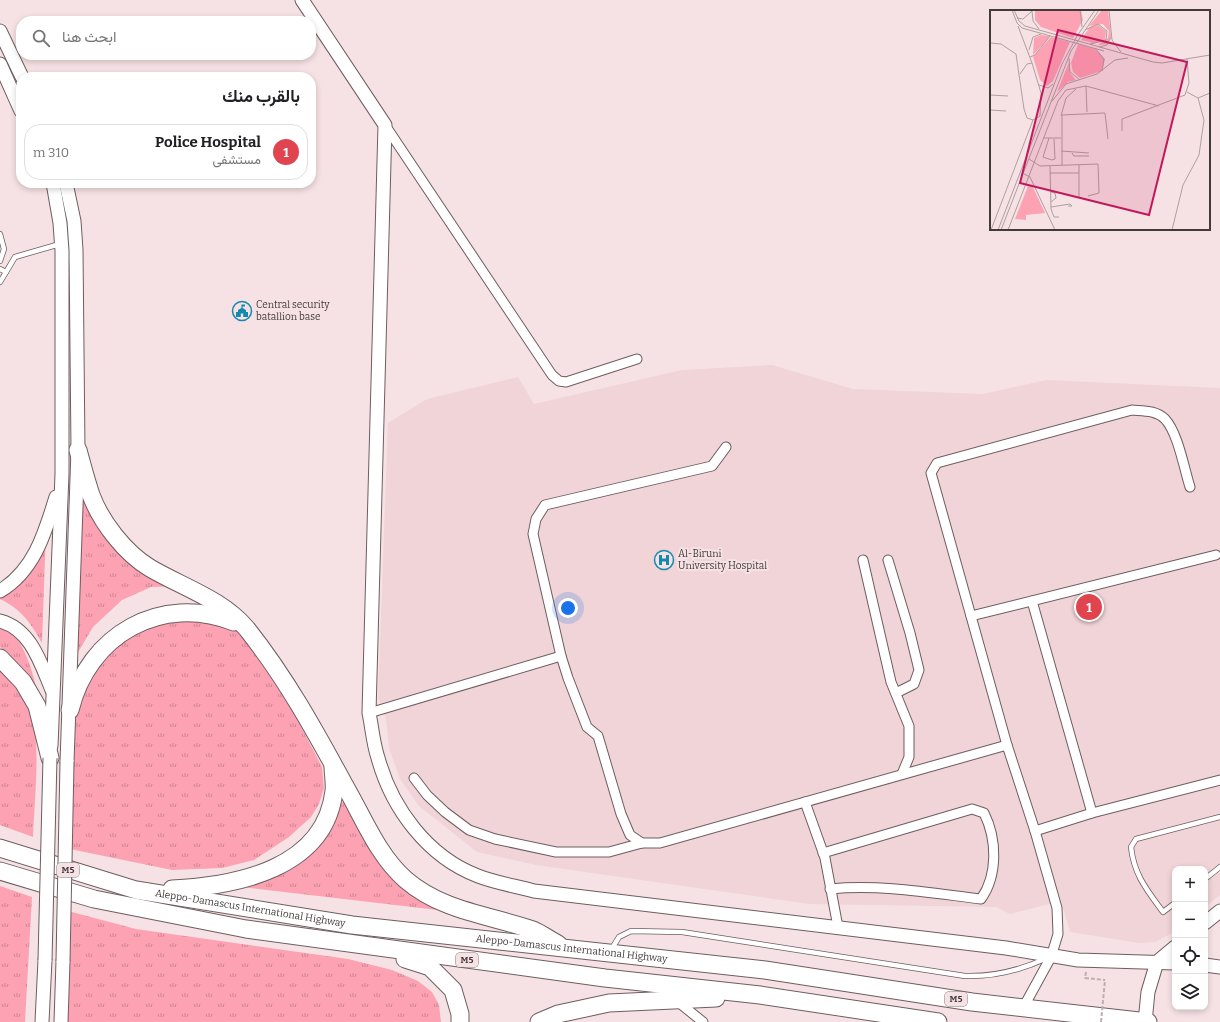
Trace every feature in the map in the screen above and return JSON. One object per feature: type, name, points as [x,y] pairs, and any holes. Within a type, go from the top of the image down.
[{"type":"highway","points":[[78,450],[91,496],[105,520],[121,542],[149,567],[208,598],[229,612],[245,627],[292,692],[384,854],[398,872],[415,887],[449,906],[535,931],[565,948]]},
{"type":"highway","points":[[70,710],[81,678],[99,651],[119,634],[143,621],[168,614],[195,613],[221,617],[245,627]]},
{"type":"highway","points":[[0,658],[23,682],[37,706],[50,758]]},
{"type":"highway","points":[[136,890],[182,889],[246,879],[263,874],[296,856],[314,837],[328,813],[334,790],[332,761]]},
{"type":"highway","name":"Aleppo-Damascus International Highway","points":[[0,848],[136,890],[352,925],[765,970],[1022,1008],[1147,1022]]},
{"type":"highway","name":"Aleppo-Damascus International Highway","points":[[0,871],[94,899],[246,929],[605,978],[760,995],[938,1022]]},
{"type":"highway","points":[[365,946],[430,967],[453,990],[460,1014],[460,1022]]},
{"type":"highway","points":[[538,1022],[558,1014],[608,1003],[677,1001],[760,995]]},
{"type":"main road","points":[[302,0],[313,16]]},
{"type":"main road","points":[[316,21],[385,125],[369,713],[377,757],[390,792],[411,825],[437,853],[478,876],[534,891],[1006,948],[1050,957],[1078,960],[1172,963]]},
{"type":"main road","points":[[0,31],[20,72]]},
{"type":"main road","points":[[0,64],[16,100]]},
{"type":"main road","points":[[42,1022],[50,758],[54,694],[62,474],[62,244],[60,223],[53,188]]},
{"type":"main road","points":[[61,1022],[67,762],[78,450],[76,250],[74,221],[67,188]]},
{"type":"main road","points":[[0,591],[30,563],[46,530],[62,474]]},
{"type":"main road","points":[[0,621],[6,622],[22,634],[37,653],[54,694]]},
{"type":"main road","points":[[1208,921],[1220,911]]},
{"type":"main road","points":[[1147,1022],[1148,992],[1157,962],[1172,950]]},
{"type":"main road","points":[[1208,965],[1220,967]]},
{"type":"street","points":[[385,125],[552,375],[559,381],[566,382],[637,359]]},
{"type":"street","points":[[1022,1008],[1050,957],[1058,934],[1057,908],[1035,831],[1007,745],[931,473],[937,463],[1132,410],[1150,411],[1165,418],[1174,435],[1190,487]]},
{"type":"street","points":[[642,843],[630,835],[621,814],[598,736],[586,727],[561,656],[533,534],[536,519],[545,505],[712,466],[726,447]]},
{"type":"street","points":[[971,616],[1216,555]]},
{"type":"street","points":[[863,560],[892,682],[909,726],[909,757],[902,774]]},
{"type":"street","points":[[888,560],[910,633],[919,670],[914,684],[896,692]]},
{"type":"street","points":[[1032,601],[1092,813]]},
{"type":"street","points":[[369,713],[561,656]]},
{"type":"street","points":[[414,778],[427,795],[444,812],[469,830],[495,839],[556,852],[610,852],[642,843],[660,843],[1007,745]]},
{"type":"street","points":[[1035,831],[1092,813],[1220,780]]},
{"type":"street","points":[[805,802],[823,853],[838,927]]},
{"type":"street","points":[[823,853],[972,809],[984,813],[991,828],[994,860],[988,889],[981,899],[900,888],[857,886],[830,889]]},
{"type":"street","points":[[677,1001],[703,1022]]},
{"type":"lane","points":[[0,234],[4,249],[0,261]]},
{"type":"lane","points":[[0,282],[15,257],[62,244]]},
{"type":"lane","points":[[0,269],[6,272]]},
{"type":"lane","points":[[1172,904],[1163,912],[1139,878],[1132,863],[1131,847],[1136,840],[1220,817]]},
{"type":"lane","points":[[1208,877],[1220,867]]},
{"type":"lane","points":[[609,953],[619,937],[637,930],[682,932],[965,976],[987,976],[1005,972],[1050,957]]},
{"type":"path","points":[[1085,978],[1105,980],[1100,1022]]},
{"type":"shaded area","name":"Al-Biruni University Hospital","points":[[772,365],[853,389],[983,394],[1046,380],[1220,388],[1220,895],[1208,905],[1208,866],[1172,866],[1172,933],[1155,942],[1139,943],[1070,932],[1061,901],[1010,914],[996,907],[809,904],[536,865],[477,852],[419,806],[400,779],[389,748],[386,719],[378,698],[388,423],[427,399],[518,377],[534,404],[682,370]]},
{"type":"green space","points":[[82,486],[99,521],[186,586],[151,587],[122,600],[93,627],[77,654]]},
{"type":"green space","points":[[46,530],[42,643],[25,617],[8,603],[0,599],[0,584],[20,571]]},
{"type":"green space","points":[[157,610],[243,631],[292,709],[322,767],[324,788],[319,804],[311,817],[289,837],[254,860],[222,868],[172,870],[70,849],[74,711],[89,671]]},
{"type":"green space","points":[[0,620],[16,637],[26,656],[39,699],[22,671],[0,647]]},
{"type":"green space","points":[[0,667],[24,698],[30,709],[34,722],[36,737],[36,789],[33,837],[0,825]]},
{"type":"green space","points":[[345,799],[377,855],[472,914],[225,885],[261,875],[334,812]]},
{"type":"green space","points":[[0,886],[32,897],[25,1022],[0,1022]]},
{"type":"green space","points":[[68,911],[136,929],[348,959],[392,970],[418,981],[432,992],[439,1005],[441,1022],[67,1022]]},
{"type":"place","name":"Central security batallion base","points":[[242,311]]},
{"type":"place","name":"Al-Biruni University Hospital","points":[[664,560]]},
{"type":"place","name":"Police Hospital","points":[[1089,607]]}]
